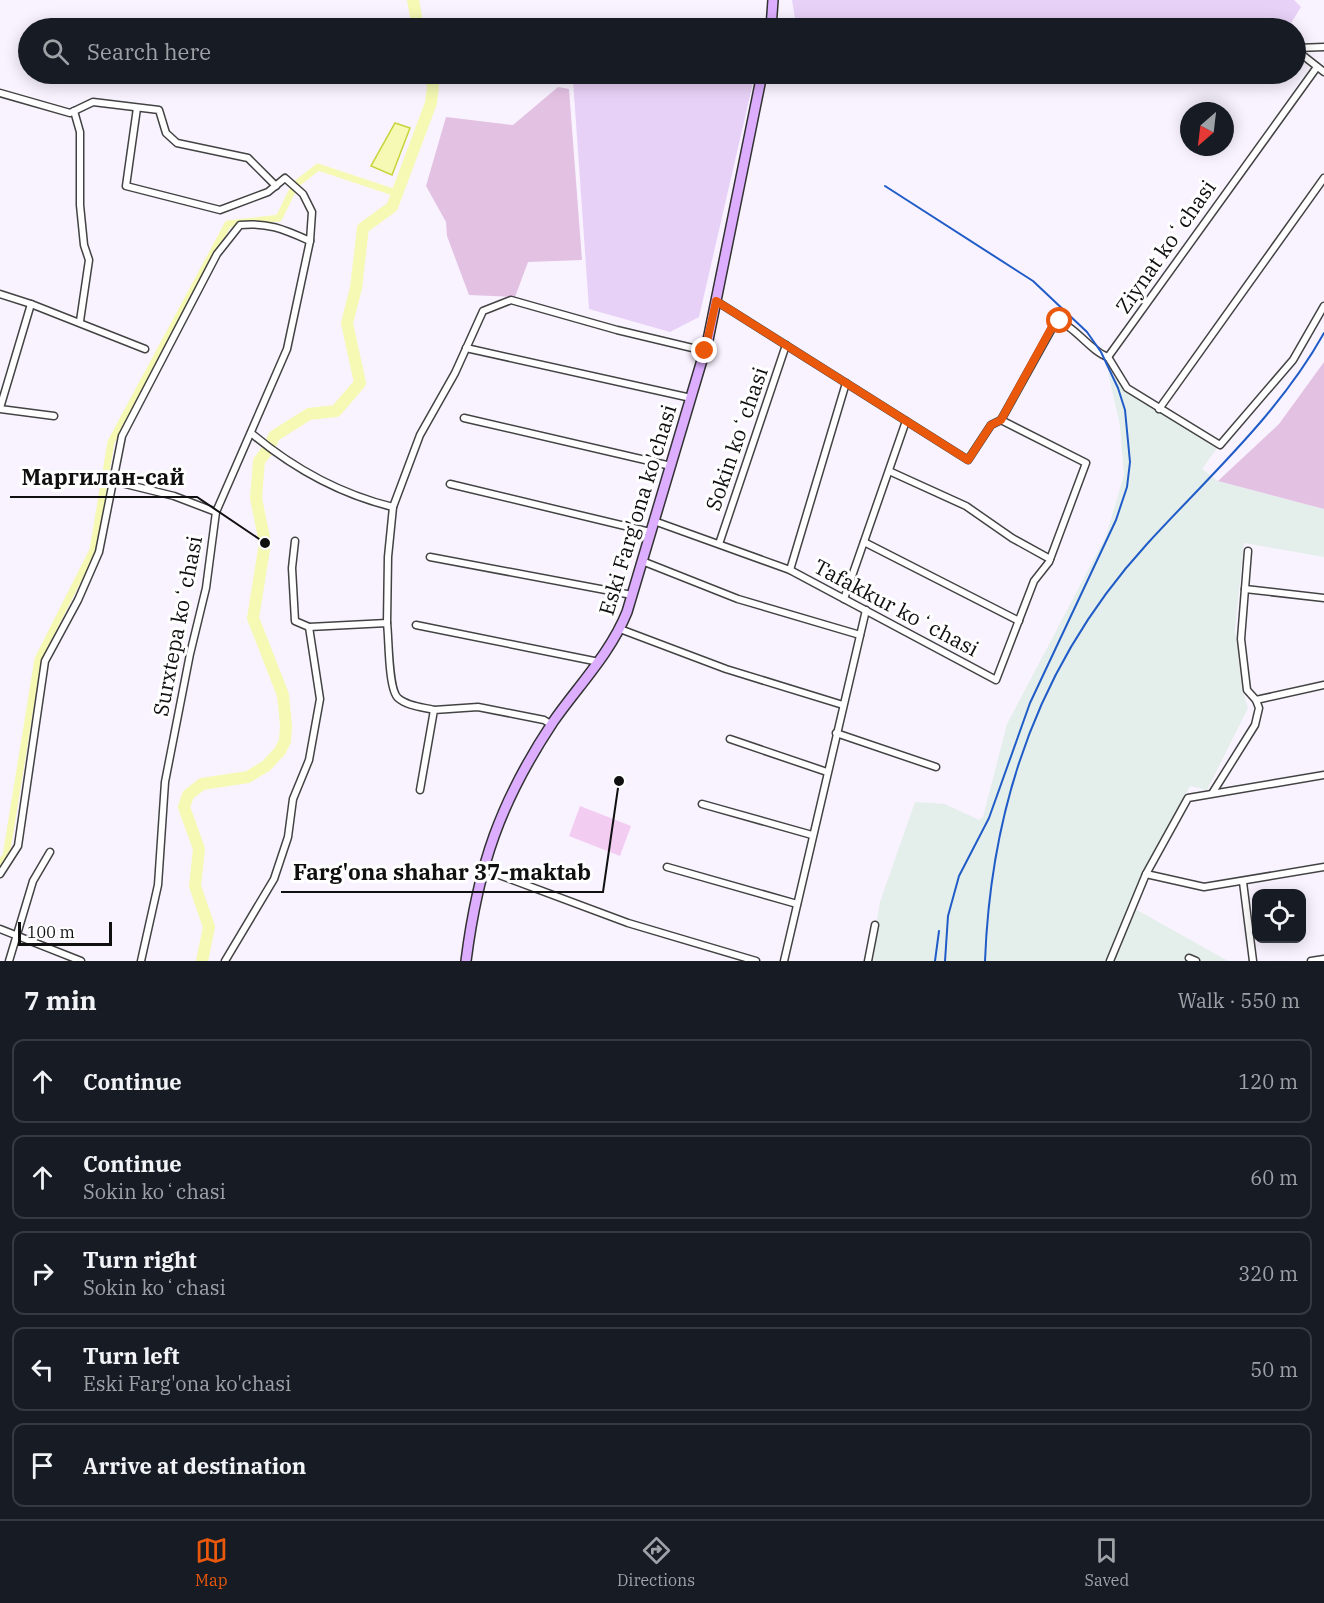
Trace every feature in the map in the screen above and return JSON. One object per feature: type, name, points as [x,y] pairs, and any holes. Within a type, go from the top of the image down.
[{"type":"main road","points":[[772,18],[773,0]]},
{"type":"main road","name":"Eski Farg'ona ko'chasi","points":[[466,961],[483,869],[501,812],[552,724],[599,662],[620,629],[632,595],[705,351],[760,84]]},
{"type":"street","points":[[1306,48],[1324,47]]},
{"type":"street","points":[[1306,58],[1324,72]]},
{"type":"street","name":"Ziynat koʻchasi","points":[[1306,82],[1317,67]]},
{"type":"street","name":"Ziynat koʻchasi","points":[[1108,357],[1305,84]]},
{"type":"street","points":[[0,93],[70,113],[93,102],[159,110],[166,133],[177,143],[248,158],[276,186],[220,210],[126,186],[137,108]]},
{"type":"street","points":[[74,111],[80,132],[80,205],[84,245],[89,260],[80,321]]},
{"type":"street","name":"Surxtepa koʻchasi","points":[[141,961],[158,885],[165,782],[190,654],[206,588],[216,512],[287,348],[310,241],[312,212],[300,191],[285,178],[276,186]]},
{"type":"street","points":[[1159,409],[1324,178]]},
{"type":"street","points":[[0,874],[18,846],[45,661],[78,600],[99,552],[122,436],[218,254],[240,225],[259,223],[275,225],[310,241]]},
{"type":"street","points":[[0,294],[80,321],[145,349]]},
{"type":"street","points":[[552,724],[544,720],[478,707],[434,710],[406,703],[396,697],[392,686],[387,623],[388,557],[393,507],[420,435],[483,311],[511,300],[617,330],[705,351]]},
{"type":"street","name":"Sokin koʻchasi","points":[[716,301],[968,460],[991,425],[1001,420]]},
{"type":"street","points":[[31,304],[0,409],[54,416]]},
{"type":"street","points":[[889,471],[966,506],[1012,538],[1050,559],[1086,463],[1001,420],[1055,322],[1064,323],[1098,353],[1108,357],[1124,385],[1159,409],[1222,445],[1293,360],[1324,306]]},
{"type":"street","name":"Sokin koʻchasi","points":[[719,544],[786,345]]},
{"type":"street","points":[[466,348],[691,398]]},
{"type":"street","points":[[790,570],[846,383]]},
{"type":"street","points":[[464,418],[671,466]]},
{"type":"street","points":[[844,599],[906,421]]},
{"type":"street","points":[[251,434],[293,466],[335,487],[367,500],[393,507]]},
{"type":"street","points":[[113,481],[174,496],[216,512]]},
{"type":"street","points":[[450,484],[650,532]]},
{"type":"street","name":"Tafakkur koʻchasi","points":[[654,520],[790,570],[996,680],[1034,581],[1050,559]]},
{"type":"street","points":[[295,541],[292,568],[295,621],[309,627],[387,623]]},
{"type":"street","points":[[864,542],[1019,621]]},
{"type":"street","points":[[1213,792],[1255,726],[1259,708],[1256,700],[1247,690],[1242,649],[1248,551]]},
{"type":"street","points":[[430,557],[632,595]]},
{"type":"street","points":[[642,561],[738,599],[860,635]]},
{"type":"street","points":[[1245,590],[1324,598]]},
{"type":"street","points":[[784,961],[866,610]]},
{"type":"street","points":[[416,625],[599,662]]},
{"type":"street","points":[[225,961],[274,879],[288,837],[293,799],[309,760],[320,699],[309,627]]},
{"type":"street","points":[[620,629],[726,669],[843,705]]},
{"type":"street","points":[[1256,700],[1324,685]]},
{"type":"street","points":[[420,790],[434,710]]},
{"type":"street","points":[[836,733],[936,767]]},
{"type":"street","points":[[730,739],[827,772]]},
{"type":"street","points":[[1110,961],[1146,874],[1188,798],[1324,775]]},
{"type":"street","points":[[702,804],[812,835]]},
{"type":"street","points":[[9,961],[18,938],[33,881],[50,852]]},
{"type":"street","points":[[667,867],[798,904]]},
{"type":"street","points":[[1146,874],[1204,887],[1324,867]]},
{"type":"street","points":[[483,869],[628,923],[756,961]]},
{"type":"street","points":[[1243,882],[1253,961]]},
{"type":"street","points":[[868,961],[875,926]]},
{"type":"street","points":[[0,929],[81,961]]},
{"type":"street","points":[[1189,958],[1196,961]]},
{"type":"street","points":[[1311,961],[1324,959]]},
{"type":"shaded area","points":[[792,0],[1294,0],[1301,7],[1294,18],[795,18]]},
{"type":"shaded area","points":[[573,84],[753,84],[699,317],[670,332],[589,309]]},
{"type":"shaded area","points":[[558,87],[569,89],[582,260],[528,262],[515,297],[469,295],[447,236],[446,222],[426,186],[446,117],[513,125]]},
{"type":"shaded area","points":[[395,123],[410,128],[392,175],[371,166]]},
{"type":"shaded area","points":[[1324,362],[1324,509],[1218,481],[1279,424]]},
{"type":"shaded area","points":[[1108,373],[1220,444],[1202,469],[1218,481],[1324,509],[1324,557],[1244,543],[1235,629],[1242,689],[1248,708],[1207,790],[1190,786],[1128,905],[1228,961],[870,961],[880,902],[915,802],[945,804],[979,820],[983,817],[1007,724],[1106,536],[1124,475],[1120,425]]},
{"type":"shaded area","points":[[580,806],[631,826],[620,856],[569,836]]},
{"type":"waterway","points":[[413,0],[416,18]]},
{"type":"waterway","points":[[202,961],[209,927],[195,886],[199,849],[184,807],[188,795],[202,784],[248,777],[266,766],[280,751],[285,741],[283,695],[253,618],[265,543],[256,498],[259,461],[269,448],[274,436],[309,414],[336,411],[360,383],[347,323],[356,288],[363,228],[392,207],[431,103],[432,84]]},
{"type":"waterway","points":[[0,863],[6,856],[38,659],[93,550],[111,442],[228,224],[279,218],[295,185],[318,167],[396,193]]},
{"type":"railway","points":[[885,186],[1033,281],[1087,332],[1101,352],[1118,388],[1125,410],[1130,462],[1127,487],[1116,520],[1030,703],[989,818],[959,876],[948,916],[945,961]]},
{"type":"railway","points":[[985,961],[989,903],[1010,791],[1028,738],[1050,686],[1077,637],[1109,589],[1147,544],[1264,418],[1306,363],[1324,333]]},
{"type":"railway","points":[[935,961],[939,931]]},
{"type":"place","name":"Маргилан-сай","points":[[265,543]]},
{"type":"place","name":"Farg'ona shahar 37-maktab","points":[[619,781]]},
{"type":"route","points":[[705,351],[716,301],[968,460],[991,425],[1001,420],[1053,325],[1060,321]]}]
